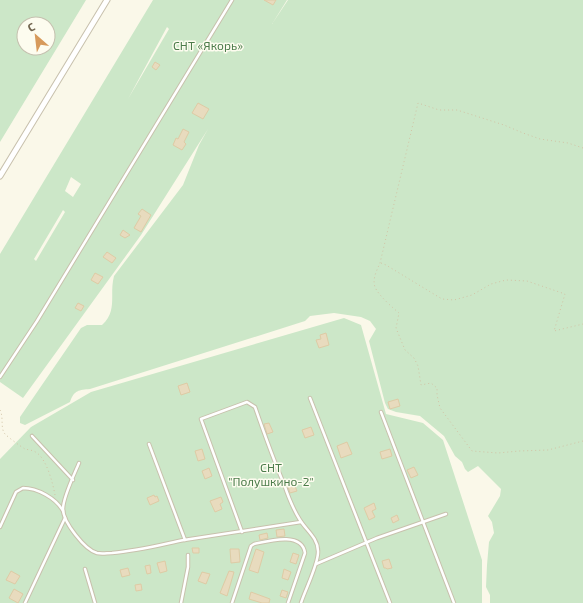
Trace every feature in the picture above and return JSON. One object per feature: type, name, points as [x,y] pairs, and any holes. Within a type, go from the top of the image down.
[{"type":"street","points":[[0,176],[107,0]]},
{"type":"lane","points":[[0,377],[37,321],[232,0]]},
{"type":"lane","points":[[310,398],[390,603]]},
{"type":"lane","points":[[242,532],[201,420],[248,402],[255,407],[280,475],[301,522],[316,543],[318,552],[316,564],[301,603]]},
{"type":"lane","points":[[381,412],[454,603]]},
{"type":"lane","points":[[32,436],[73,480]]},
{"type":"lane","points":[[150,444],[185,540]]},
{"type":"lane","points":[[79,463],[64,504],[64,514],[68,524],[86,547],[96,553],[131,551],[185,540],[301,522]]},
{"type":"lane","points":[[0,526],[14,495],[20,488],[34,490],[56,502],[64,514]]},
{"type":"lane","points":[[316,564],[366,542],[446,514]]},
{"type":"lane","points":[[25,603],[65,518]]},
{"type":"lane","points":[[232,603],[252,546],[254,544],[286,539],[295,540],[300,543],[305,553],[288,603]]},
{"type":"lane","points":[[181,603],[188,567],[188,555]]},
{"type":"lane","points":[[85,569],[95,603]]},
{"type":"path","points":[[583,148],[568,143],[540,139],[457,110],[439,110],[418,103],[380,263],[375,276],[375,287],[386,301],[399,313],[396,328],[405,350],[414,358],[418,366],[421,385],[431,383],[437,388],[440,408],[472,451],[498,454],[520,451],[548,450],[583,441]]},
{"type":"path","points":[[380,263],[386,264],[442,300],[454,300],[472,295],[491,284],[506,280],[527,281],[565,294],[554,331],[583,324]]},
{"type":"path","points":[[0,410],[3,418],[2,429],[5,434],[26,449],[38,453],[43,459],[52,482],[56,502]]},
{"type":"green space","points":[[0,0],[86,0],[56,50],[56,16],[16,16],[16,56],[52,56],[0,142]]},
{"type":"green space","name":"СНТ «Якорь»","points":[[153,0],[287,0],[272,24],[288,0],[583,0],[583,603],[490,603],[490,595],[486,587],[487,565],[489,542],[494,533],[492,522],[488,516],[500,496],[501,489],[478,466],[468,472],[462,462],[455,456],[444,436],[420,416],[396,412],[388,409],[385,403],[369,341],[376,329],[370,321],[361,317],[334,313],[310,316],[305,321],[90,389],[77,391],[73,395],[70,402],[25,425],[20,423],[20,417],[81,328],[87,325],[102,325],[107,319],[112,308],[114,276],[183,185],[199,145],[208,129],[141,235],[23,398],[0,382],[0,254]],"holes":[[[167,27],[169,29],[128,99]],[[71,177],[81,184],[73,197],[65,191]],[[63,210],[65,212],[36,261],[34,259]]]},
{"type":"green space","name":"СНТ \"Полушкино-2\"","points":[[344,318],[361,325],[386,414],[423,423],[443,440],[482,560],[482,603],[0,603],[0,459],[31,427],[91,392]]},
{"type":"building","points":[[264,0],[276,0],[273,5]]},
{"type":"building","points":[[155,62],[160,65],[156,70],[152,67]]},
{"type":"building","points":[[198,103],[209,109],[203,119],[192,113]]},
{"type":"building","points":[[183,129],[189,132],[184,142],[186,144],[182,150],[173,145]]},
{"type":"building","points":[[142,209],[151,215],[141,232],[134,228],[141,216],[138,214]]},
{"type":"building","points":[[123,230],[130,235],[125,238],[120,235]]},
{"type":"building","points":[[107,252],[116,258],[112,263],[103,257]]},
{"type":"building","points":[[95,273],[103,277],[98,284],[91,280]]},
{"type":"building","points":[[78,303],[84,306],[81,311],[75,308]]},
{"type":"building","points":[[326,333],[329,345],[319,348],[316,340],[321,339],[320,335]]},
{"type":"building","points":[[187,383],[190,392],[181,395],[178,386]]},
{"type":"building","points":[[398,399],[400,406],[390,409],[388,402]]},
{"type":"building","points":[[269,423],[273,432],[267,434],[264,424]]},
{"type":"building","points":[[311,427],[314,435],[305,438],[302,430]]},
{"type":"building","points":[[347,442],[352,454],[341,458],[337,446]]},
{"type":"building","points":[[202,449],[205,459],[198,461],[195,451]]},
{"type":"building","points":[[390,449],[392,456],[382,459],[380,452]]},
{"type":"building","points":[[414,467],[418,475],[411,478],[407,470]]},
{"type":"building","points":[[209,468],[212,476],[205,479],[202,471]]},
{"type":"building","points":[[294,484],[297,491],[290,493],[288,487]]},
{"type":"building","points":[[154,495],[155,497],[157,496],[159,501],[150,505],[147,498]]},
{"type":"building","points":[[221,497],[223,502],[220,504],[222,509],[215,512],[210,501]]},
{"type":"building","points":[[374,503],[376,509],[372,511],[375,517],[369,520],[364,508]]},
{"type":"building","points":[[397,515],[399,520],[393,523],[391,518]]},
{"type":"building","points":[[284,529],[285,536],[277,537],[276,530]]},
{"type":"building","points":[[267,533],[268,538],[260,540],[259,535]]},
{"type":"building","points":[[192,548],[199,548],[199,553],[193,553]]},
{"type":"building","points":[[230,549],[239,549],[240,562],[231,563]]},
{"type":"building","points":[[256,549],[264,552],[258,573],[249,570]]},
{"type":"building","points":[[293,553],[299,555],[296,564],[290,562]]},
{"type":"building","points":[[389,559],[392,568],[384,568],[382,561]]},
{"type":"building","points":[[165,561],[167,571],[160,573],[157,563]]},
{"type":"building","points":[[150,565],[151,573],[147,574],[145,566]]},
{"type":"building","points":[[128,568],[130,575],[122,577],[120,570]]},
{"type":"building","points":[[284,569],[291,572],[288,580],[282,578]]},
{"type":"building","points":[[11,571],[20,576],[15,584],[6,580]]},
{"type":"building","points":[[229,571],[234,572],[227,596],[220,593]]},
{"type":"building","points":[[202,572],[210,574],[206,584],[198,581]]},
{"type":"building","points":[[141,584],[142,590],[136,591],[135,585]]},
{"type":"building","points":[[14,589],[23,594],[18,603],[9,598]]},
{"type":"building","points":[[282,590],[288,592],[286,598],[280,596]]},
{"type":"building","points":[[251,592],[270,599],[269,603],[262,603],[249,599]]}]
